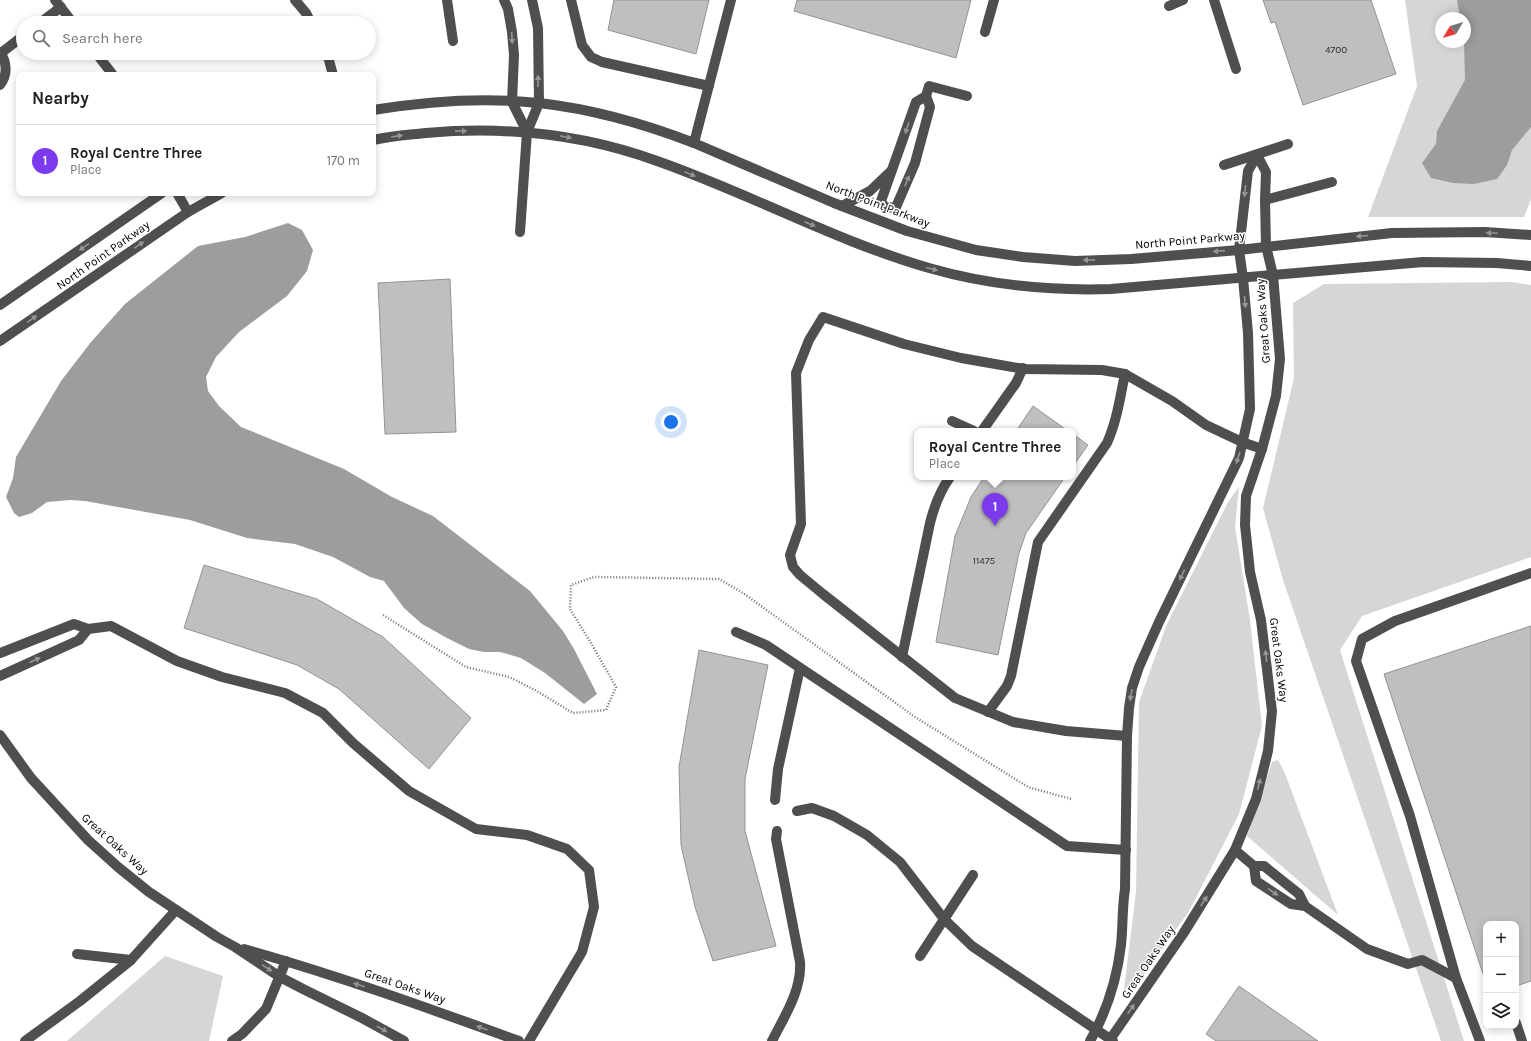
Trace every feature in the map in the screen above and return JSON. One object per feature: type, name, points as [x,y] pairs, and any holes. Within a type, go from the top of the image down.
[{"type":"street","points":[[295,0],[308,16]]},
{"type":"street","points":[[447,0],[453,41]]},
{"type":"street","points":[[504,0],[508,9],[514,55],[512,102],[527,132]]},
{"type":"street","points":[[520,232],[527,132],[539,103],[538,28],[532,0]]},
{"type":"street","points":[[572,0],[582,45],[591,57],[602,62],[709,86]]},
{"type":"street","points":[[694,143],[731,0]]},
{"type":"street","points":[[985,32],[994,0]]},
{"type":"street","points":[[1169,6],[1184,0]]},
{"type":"street","points":[[1214,0],[1236,69]]},
{"type":"street","points":[[47,16],[58,4],[67,16]]},
{"type":"street","points":[[0,85],[3,82],[6,72],[5,62],[0,52],[16,41]]},
{"type":"street","points":[[101,60],[111,72]]},
{"type":"street","points":[[329,60],[332,72]]},
{"type":"street","points":[[885,208],[896,207],[915,163],[930,107],[926,96],[929,86],[967,96]]},
{"type":"street","points":[[885,208],[881,201],[916,102],[926,96]]},
{"type":"street","name":"North Point Parkway","points":[[376,110],[461,100],[539,103],[607,116],[694,143],[878,221],[907,231],[976,250],[1023,257],[1075,261],[1131,259],[1239,250],[1392,233],[1485,232],[1531,236]]},
{"type":"street","points":[[376,139],[402,135],[452,131],[527,132],[568,138],[627,151],[707,180],[869,249],[931,269],[1016,286],[1084,290],[1111,289],[1423,262],[1497,263],[1531,266]]},
{"type":"street","points":[[1224,165],[1288,144]]},
{"type":"street","name":"Great Oaks Way","points":[[1111,1040],[1183,934],[1235,850],[1256,799],[1268,750],[1272,711],[1261,620],[1250,572],[1245,524],[1246,496],[1262,449],[1276,396],[1280,359],[1273,275],[1266,246],[1266,172],[1257,155]]},
{"type":"street","name":"Great Oaks Way","points":[[1090,1041],[1108,1003],[1118,967],[1122,927],[1122,908],[1125,889],[1127,736],[1128,708],[1132,688],[1139,667],[1159,622],[1239,458],[1250,409],[1248,333],[1239,250],[1248,171],[1257,155]]},
{"type":"street","points":[[842,206],[870,191],[892,169]]},
{"type":"street","points":[[1265,200],[1332,182]]},
{"type":"street","name":"North Point Parkway","points":[[0,305],[158,196]]},
{"type":"street","points":[[179,196],[188,212]]},
{"type":"street","name":"North Point Parkway","points":[[0,341],[188,212],[217,196]]},
{"type":"street","points":[[878,221],[885,208]]},
{"type":"street","points":[[1127,736],[1066,731],[1013,722],[955,698],[800,576],[793,567],[790,555],[801,524],[796,373],[809,340],[823,318],[904,344],[961,358],[1023,368],[1102,370],[1125,374],[1172,401],[1206,425],[1242,442],[1262,449]]},
{"type":"street","points":[[984,428],[1016,383],[1023,368]]},
{"type":"street","points":[[988,712],[1007,686],[1011,676],[1038,542],[1107,443],[1114,428],[1125,374]]},
{"type":"street","points":[[952,421],[967,428]]},
{"type":"street","points":[[902,657],[930,523],[934,508],[948,480]]},
{"type":"street","points":[[1480,1041],[1456,978],[1410,816],[1356,661],[1362,639],[1395,621],[1531,573]]},
{"type":"street","points":[[0,653],[74,624],[88,629],[111,626],[177,661],[222,677],[284,693],[323,713],[353,743],[409,791],[476,829],[527,835],[567,849],[589,870],[594,907],[582,952],[529,1041]]},
{"type":"street","points":[[0,676],[79,640],[88,629]]},
{"type":"street","points":[[736,632],[766,645],[1066,846],[1126,850]]},
{"type":"street","points":[[775,800],[778,769],[800,668]]},
{"type":"street","name":"Great Oaks Way","points":[[0,735],[31,778],[88,840],[149,892],[216,937],[235,947],[280,977],[404,1041]]},
{"type":"street","points":[[798,811],[812,808],[834,816],[867,835],[900,862],[944,919],[972,946],[1097,1029],[1111,1040]]},
{"type":"street","points":[[772,1041],[794,998],[801,972],[776,839],[776,831]]},
{"type":"street","points":[[1235,850],[1254,866],[1264,866],[1299,894],[1305,906]]},
{"type":"street","points":[[1254,866],[1256,881],[1291,904],[1305,906],[1367,949],[1408,964],[1422,960],[1456,978]]},
{"type":"street","points":[[920,956],[973,875]]},
{"type":"street","points":[[25,1041],[80,1001],[130,960],[176,910]]},
{"type":"street","name":"Great Oaks Way","points":[[235,947],[286,961],[432,1009],[519,1041]]},
{"type":"street","points":[[77,954],[130,960]]},
{"type":"street","points":[[232,1041],[242,1034],[266,1009],[286,961]]},
{"type":"street","points":[[1518,1029],[1522,1041]]},
{"type":"path","points":[[383,615],[466,667],[509,677],[535,690],[573,713],[606,710],[616,687],[570,609],[571,585],[594,577],[719,579],[743,593],[922,721],[1028,787],[1071,799]]},
{"type":"shaded area","points":[[1405,0],[1531,0],[1531,199],[1524,217],[1368,217],[1417,86]]},
{"type":"shaded area","points":[[1457,0],[1531,0],[1531,127],[1512,150],[1507,165],[1497,179],[1474,184],[1453,183],[1431,178],[1422,163],[1436,144],[1437,131],[1465,80],[1464,48],[1471,48],[1471,12],[1459,12]]},
{"type":"shaded area","points":[[288,223],[302,230],[313,250],[307,271],[287,296],[239,332],[216,357],[206,377],[208,391],[219,406],[241,427],[344,469],[392,497],[433,516],[530,591],[563,631],[597,694],[584,704],[545,673],[521,658],[500,652],[484,652],[469,649],[422,624],[404,608],[384,581],[370,577],[333,557],[295,544],[247,538],[190,520],[85,501],[70,500],[47,502],[32,513],[19,517],[14,513],[6,497],[13,478],[16,457],[61,381],[91,342],[125,304],[198,246],[245,237]]},
{"type":"shaded area","points":[[1511,282],[1531,285],[1531,557],[1362,616],[1340,650],[1464,1041],[1441,1041],[1283,580],[1263,508],[1294,378],[1293,303],[1324,284]]},
{"type":"shaded area","points":[[1239,487],[1235,527],[1250,620],[1262,726],[1239,814],[1189,911],[1127,998],[1123,997],[1136,892],[1139,702],[1167,624],[1228,502]]},
{"type":"shaded area","points":[[1278,760],[1284,771],[1338,915],[1247,836],[1272,762]]},
{"type":"shaded area","points":[[165,956],[223,976],[209,1041],[67,1041]]},
{"type":"building","points":[[614,0],[709,0],[696,54],[608,30]]},
{"type":"building","points":[[797,0],[971,0],[956,58],[794,11]]},
{"type":"building","points":[[1263,0],[1371,0],[1396,74],[1303,105],[1275,22],[1271,23]]},
{"type":"building","points":[[450,279],[456,432],[385,434],[378,283]]},
{"type":"building","points":[[1033,406],[1064,428],[1018,428]]},
{"type":"building","points":[[1076,436],[1088,445],[1076,462]]},
{"type":"building","points":[[982,480],[1063,480],[1026,533],[1019,553],[998,655],[936,642],[955,536],[971,497]]},
{"type":"building","points":[[204,565],[317,599],[383,637],[471,718],[429,769],[339,689],[297,665],[184,628]]},
{"type":"building","points":[[1531,626],[1531,981],[1519,985],[1519,921],[1483,921],[1483,974],[1384,674]]},
{"type":"building","points":[[699,650],[768,665],[745,779],[745,831],[776,946],[713,961],[695,907],[681,845],[679,767]]},
{"type":"building","points":[[1239,986],[1318,1041],[1216,1041],[1206,1034]]},
{"type":"place","name":"Royal Centre Three","points":[[995,526]]}]
